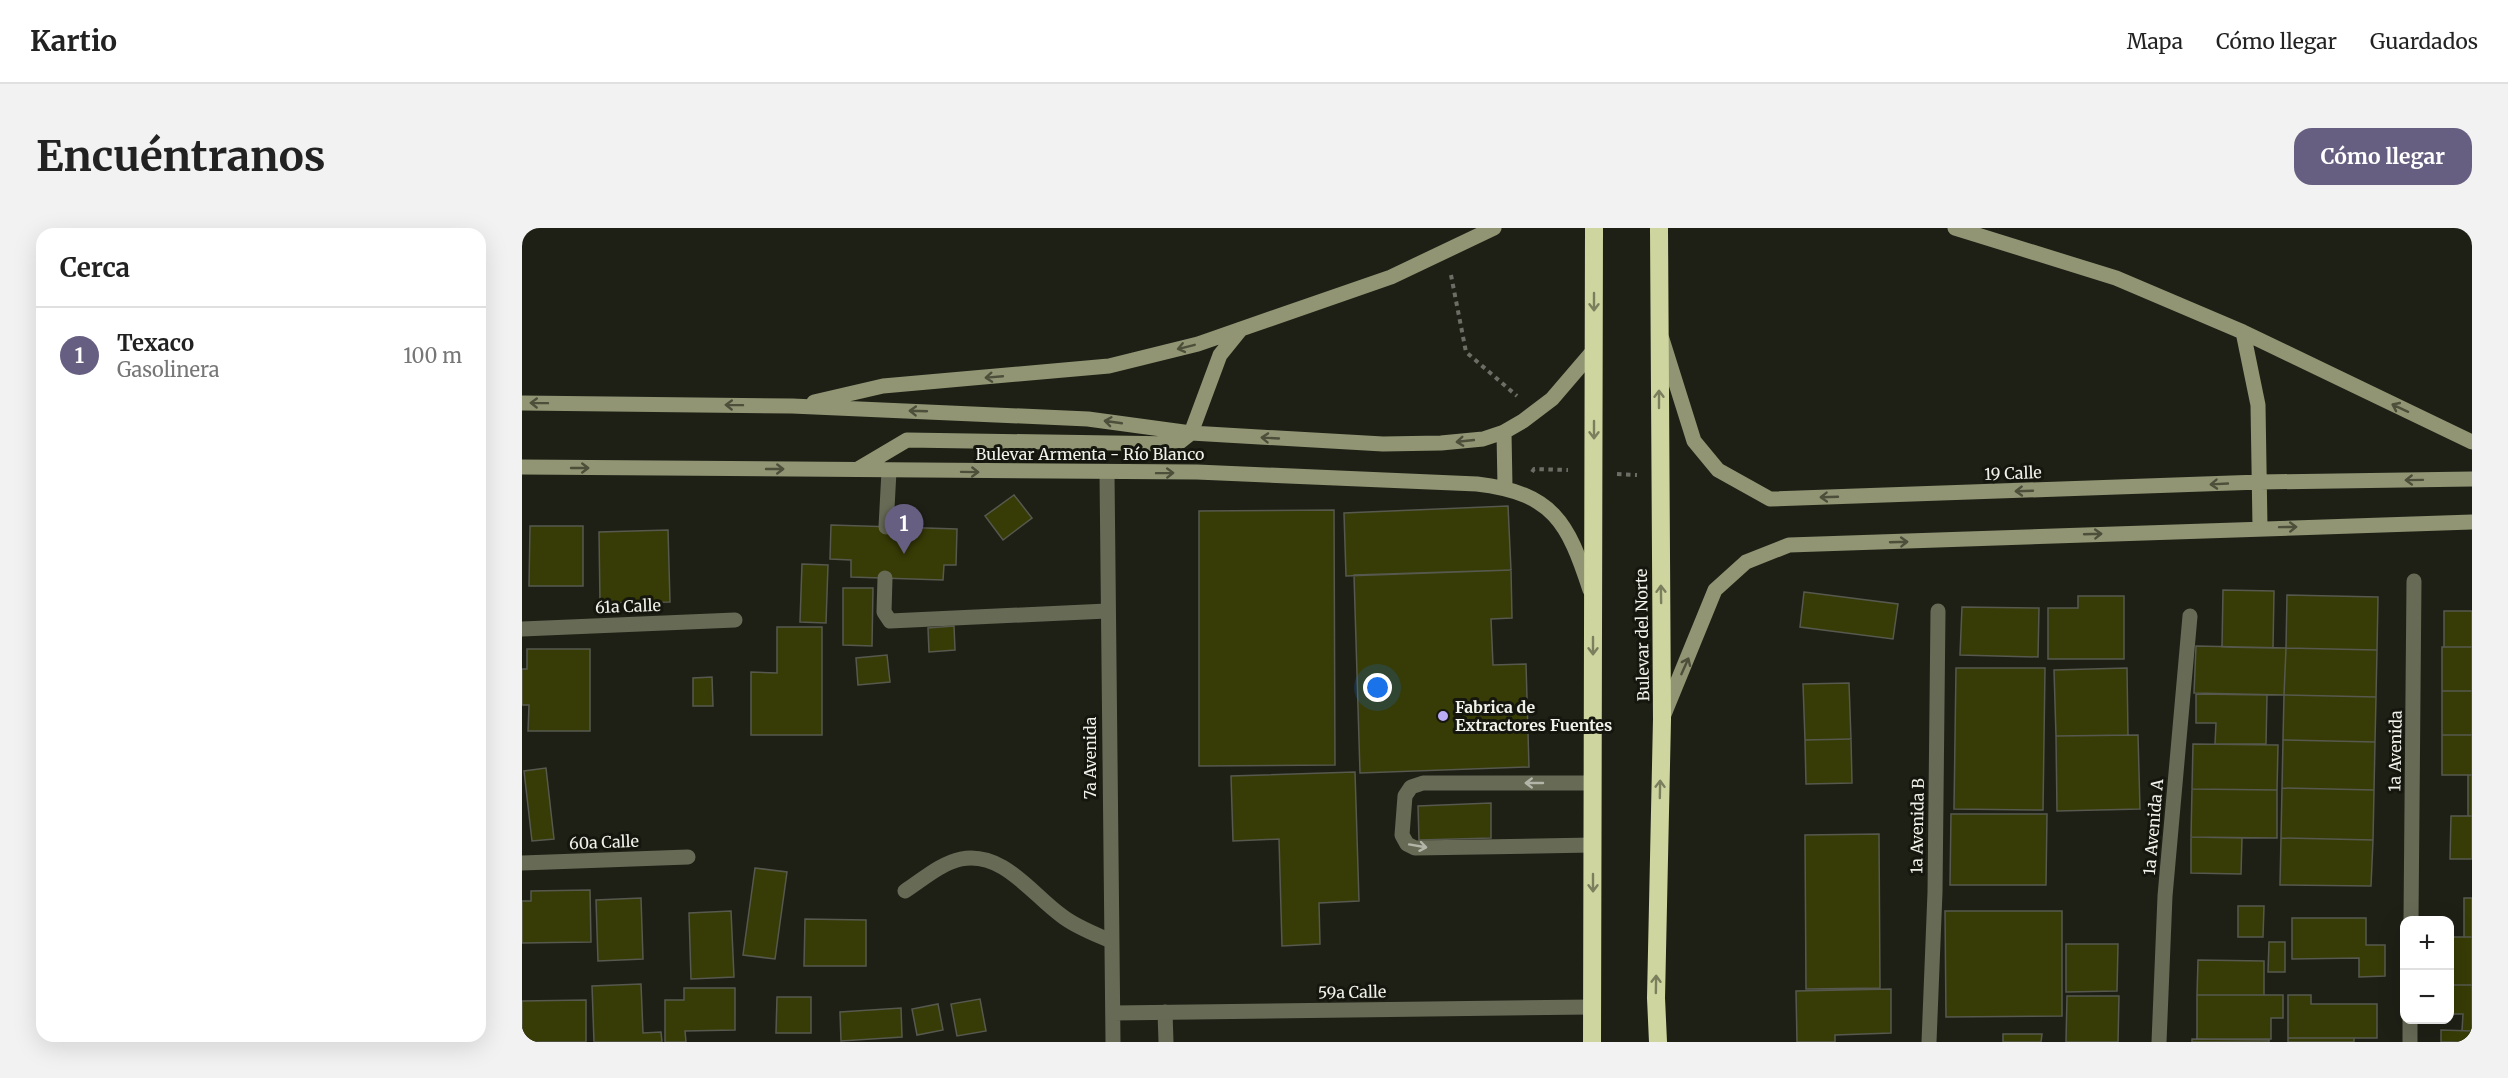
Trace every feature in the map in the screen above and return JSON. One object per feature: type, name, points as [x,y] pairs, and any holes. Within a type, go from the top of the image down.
[{"type":"highway","points":[[1592,1042],[1594,228]]},
{"type":"highway","name":"Bulevar del Norte","points":[[1658,1042],[1656,998],[1662,719],[1659,228]]},
{"type":"main road","points":[[792,406],[883,386],[1109,366],[1198,344],[1391,277],[1494,228]]},
{"type":"main road","points":[[1955,228],[2116,278],[2243,332],[2472,442]]},
{"type":"main road","points":[[857,470],[907,440],[1177,444],[1191,433],[1220,355],[1241,329]]},
{"type":"main road","name":"19 Calle","points":[[1659,330],[1694,441],[1718,470],[1770,499],[2260,482],[2472,479]]},
{"type":"main road","points":[[2243,332],[2258,405],[2260,527]]},
{"type":"main road","name":"Bulevar Armenta - Río Blanco","points":[[522,403],[792,406],[1088,419],[1191,433],[1383,444],[1442,443],[1483,439],[1504,432],[1552,399],[1594,350]]},
{"type":"main road","points":[[1504,432],[1504,487]]},
{"type":"main road","name":"Bulevar Armenta - Río Blanco","points":[[522,467],[1107,474],[1197,472],[1504,487],[1545,504],[1564,526],[1576,548],[1593,601]]},
{"type":"main road","points":[[1662,719],[1715,590],[1746,562],[1789,545],[2260,527],[2472,522]]},
{"type":"street","points":[[886,527],[888,471]]},
{"type":"street","name":"7a Avenida","points":[[1107,474],[1113,1042]]},
{"type":"street","points":[[885,578],[884,612],[890,621],[1107,611]]},
{"type":"street","name":"1a Avenida","points":[[2411,916],[2414,581]]},
{"type":"street","name":"1a Avenida B","points":[[1929,1042],[1935,892],[1938,611]]},
{"type":"street","name":"1a Avenida A","points":[[2159,1042],[2165,896],[2190,616]]},
{"type":"street","name":"61a Calle","points":[[522,629],[735,620]]},
{"type":"street","points":[[1593,783],[1423,783],[1411,787],[1406,796],[1402,835],[1407,844],[1415,848],[1593,845]]},
{"type":"street","name":"60a Calle","points":[[522,863],[688,857]]},
{"type":"street","points":[[905,891],[943,866],[962,859],[984,861],[1012,871],[1063,918],[1111,942]]},
{"type":"street","name":"59a Calle","points":[[1113,1012],[1592,1007]]},
{"type":"street","points":[[1165,1012],[1166,1042]]},
{"type":"street","points":[[2410,1024],[2410,1042]]},
{"type":"path","points":[[1446,251],[1466,352],[1536,412]]},
{"type":"building","points":[[1014,495],[1032,518],[1003,540],[985,516]]},
{"type":"building","points":[[1508,506],[1511,570],[1346,576],[1344,513]]},
{"type":"building","points":[[1334,510],[1335,765],[1199,766],[1199,511]]},
{"type":"building","points":[[831,525],[957,529],[956,565],[944,565],[943,580],[851,577],[851,560],[830,559]]},
{"type":"building","points":[[530,526],[583,526],[583,586],[529,586]]},
{"type":"building","points":[[668,530],[670,602],[600,603],[599,532]]},
{"type":"building","points":[[802,564],[828,565],[826,623],[800,622]]},
{"type":"building","name":"Fabrica de Extractores Fuentes","points":[[1511,570],[1512,618],[1491,619],[1493,665],[1526,664],[1529,767],[1360,773],[1354,575]]},
{"type":"building","points":[[843,588],[873,588],[872,646],[843,645]]},
{"type":"building","points":[[2223,590],[2274,591],[2273,648],[2222,647]]},
{"type":"building","points":[[1804,592],[1898,604],[1893,639],[1800,627]]},
{"type":"building","points":[[2287,595],[2378,597],[2377,650],[2286,648]]},
{"type":"building","points":[[2078,596],[2124,596],[2124,659],[2048,659],[2048,608],[2078,608]]},
{"type":"building","points":[[1962,607],[2039,608],[2038,657],[1960,655]]},
{"type":"building","points":[[2444,611],[2472,611],[2472,647],[2444,647]]},
{"type":"building","points":[[954,626],[955,650],[929,652],[928,628]]},
{"type":"building","points":[[777,627],[822,627],[822,735],[751,735],[751,672],[777,673]]},
{"type":"building","points":[[2196,646],[2286,648],[2284,695],[2194,693]]},
{"type":"building","points":[[2442,647],[2472,647],[2472,691],[2442,691]]},
{"type":"building","points":[[2286,648],[2377,650],[2376,697],[2284,695]]},
{"type":"building","points":[[527,649],[590,649],[590,731],[528,731],[529,705],[522,705],[522,669],[527,669]]},
{"type":"building","points":[[887,655],[890,682],[858,685],[856,658]]},
{"type":"building","points":[[1956,668],[2045,668],[2043,810],[1954,809]]},
{"type":"building","points":[[2127,668],[2128,735],[2056,736],[2054,670]]},
{"type":"building","points":[[712,677],[713,706],[693,706],[693,678]]},
{"type":"building","points":[[1849,683],[1851,739],[1805,740],[1803,684]]},
{"type":"building","points":[[2442,691],[2472,691],[2472,735],[2442,735]]},
{"type":"building","points":[[2196,694],[2267,695],[2266,744],[2215,744],[2216,723],[2196,723]]},
{"type":"building","points":[[2284,695],[2376,697],[2375,742],[2283,740]]},
{"type":"building","points":[[2138,735],[2140,809],[2057,811],[2056,736]]},
{"type":"building","points":[[2442,735],[2472,735],[2472,775],[2442,775]]},
{"type":"building","points":[[1851,739],[1852,783],[1806,784],[1805,740]]},
{"type":"building","points":[[2283,740],[2375,742],[2374,790],[2282,788]]},
{"type":"building","points":[[2193,744],[2278,745],[2277,790],[2192,789]]},
{"type":"building","points":[[546,768],[554,839],[532,841],[524,771]]},
{"type":"building","points":[[1355,772],[1359,901],[1319,903],[1320,944],[1282,946],[1279,839],[1233,841],[1231,776]]},
{"type":"building","points":[[2468,775],[2472,775],[2472,816],[2468,816]]},
{"type":"building","points":[[2282,788],[2374,790],[2373,840],[2281,838]]},
{"type":"building","points":[[2192,789],[2277,790],[2277,838],[2191,837]]},
{"type":"building","points":[[1491,803],[1491,838],[1419,840],[1418,806]]},
{"type":"building","points":[[1951,814],[2047,814],[2046,885],[1950,885]]},
{"type":"building","points":[[2451,816],[2472,816],[2472,859],[2450,859]]},
{"type":"building","points":[[1879,834],[1880,988],[1806,989],[1805,835]]},
{"type":"building","points":[[2191,837],[2242,838],[2241,874],[2191,873]]},
{"type":"building","points":[[2281,838],[2373,840],[2371,886],[2280,885]]},
{"type":"building","points":[[755,868],[787,872],[775,959],[743,955]]},
{"type":"building","points":[[590,890],[591,942],[522,943],[522,901],[531,901],[531,891]]},
{"type":"building","points":[[641,898],[643,959],[598,961],[596,900]]},
{"type":"building","points":[[2464,898],[2472,898],[2472,937],[2464,937]]},
{"type":"building","points":[[2238,906],[2264,906],[2263,937],[2238,937]]},
{"type":"building","points":[[731,911],[734,977],[691,979],[689,913]]},
{"type":"building","points":[[1945,911],[2062,911],[2062,1016],[1946,1017]]},
{"type":"building","points":[[2292,918],[2366,918],[2366,945],[2385,945],[2385,976],[2359,977],[2359,958],[2292,959]]},
{"type":"building","points":[[805,919],[866,920],[866,966],[804,966]]},
{"type":"building","points":[[2454,937],[2472,937],[2472,985],[2454,985]]},
{"type":"building","points":[[2269,942],[2285,942],[2285,972],[2268,972]]},
{"type":"building","points":[[2066,944],[2118,944],[2117,991],[2066,992]]},
{"type":"building","points":[[2198,960],[2264,961],[2264,995],[2197,995]]},
{"type":"building","points":[[641,984],[643,1033],[661,1032],[662,1042],[594,1042],[592,986]]},
{"type":"building","points":[[2454,985],[2472,985],[2472,1031],[2462,1031],[2463,1014],[2454,1014]]},
{"type":"building","points":[[684,988],[735,988],[735,1030],[685,1031],[686,1042],[665,1042],[665,1000],[684,1000]]},
{"type":"building","points":[[1891,989],[1891,1033],[1835,1035],[1835,1042],[1797,1042],[1796,991]]},
{"type":"building","points":[[2197,995],[2283,995],[2283,1018],[2271,1018],[2271,1039],[2197,1039]]},
{"type":"building","points":[[2288,995],[2311,995],[2311,1004],[2377,1004],[2377,1038],[2288,1038]]},
{"type":"building","points":[[2067,996],[2119,996],[2118,1042],[2066,1042]]},
{"type":"building","points":[[777,997],[811,997],[811,1033],[776,1033]]},
{"type":"building","points":[[980,999],[986,1031],[957,1036],[951,1004]]},
{"type":"building","points":[[586,1000],[586,1042],[522,1042],[522,1001]]},
{"type":"building","points":[[938,1004],[943,1030],[917,1035],[912,1009]]},
{"type":"building","points":[[901,1008],[902,1037],[841,1041],[840,1012]]},
{"type":"building","points":[[2441,1030],[2472,1031],[2472,1042],[2441,1042]]},
{"type":"building","points":[[2003,1034],[2042,1034],[2041,1042],[2003,1042]]},
{"type":"building","points":[[2288,1038],[2354,1038],[2354,1042],[2288,1042]]},
{"type":"building","points":[[2192,1039],[2269,1040],[2269,1042],[2192,1042]]},
{"type":"place","name":"Texaco","points":[[904,554]]},
{"type":"place","name":"Fabrica de Extractores Fuentes","points":[[1443,716]]}]
